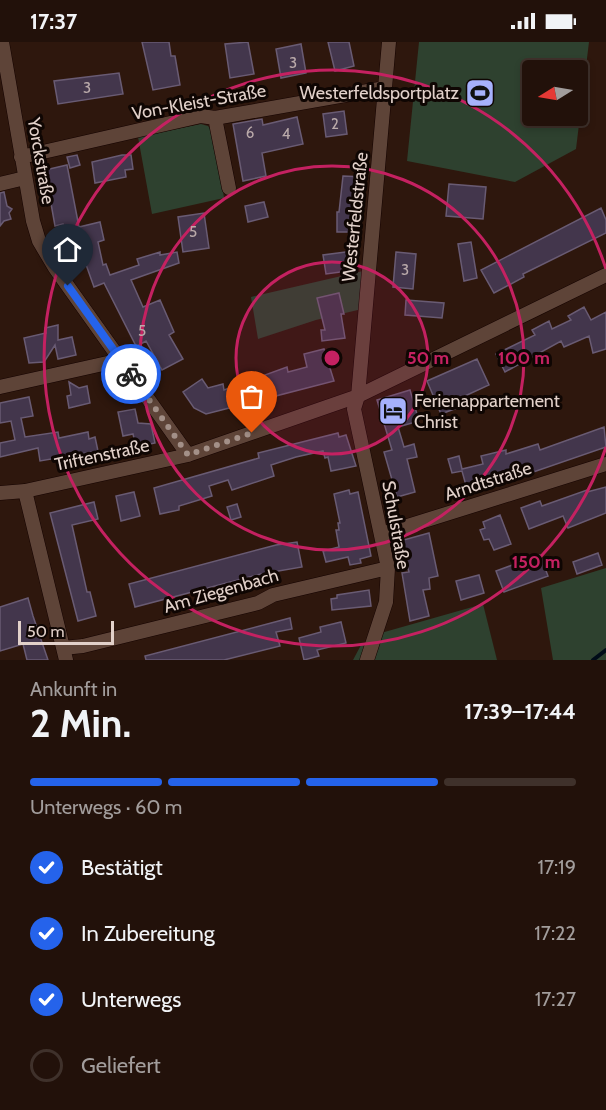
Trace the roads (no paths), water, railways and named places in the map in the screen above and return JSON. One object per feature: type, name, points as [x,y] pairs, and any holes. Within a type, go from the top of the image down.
[{"type":"street","name":"Yorckstraße","points":[[2,42],[21,158],[39,241],[55,268],[188,455]]},
{"type":"street","name":"Westerfeldstraße","points":[[358,396],[389,42]]},
{"type":"street","name":"Von-Kleist-Straße","points":[[21,158],[201,116],[216,118],[385,88]]},
{"type":"street","points":[[216,118],[229,188]]},
{"type":"street","points":[[0,184],[25,178]]},
{"type":"street","name":"Triftenstraße","points":[[0,493],[25,491],[188,455],[358,396],[606,275]]},
{"type":"street","points":[[0,387],[121,360]]},
{"type":"street","name":"Schulstraße","points":[[358,396],[354,409],[388,568],[386,602],[367,660]]},
{"type":"street","name":"Arndtstraße","points":[[382,534],[606,464]]},
{"type":"street","points":[[25,491],[65,654]]},
{"type":"street","name":"Am Ziegenbach","points":[[65,654],[83,646],[258,603],[273,595],[388,568]]},
{"type":"waterway","points":[[593,660],[606,650]]},
{"type":"place","name":"Westerfeldsportplatz","points":[[480,93]]},
{"type":"place","name":"Ferienappartement Christ","points":[[393,411]]}]
